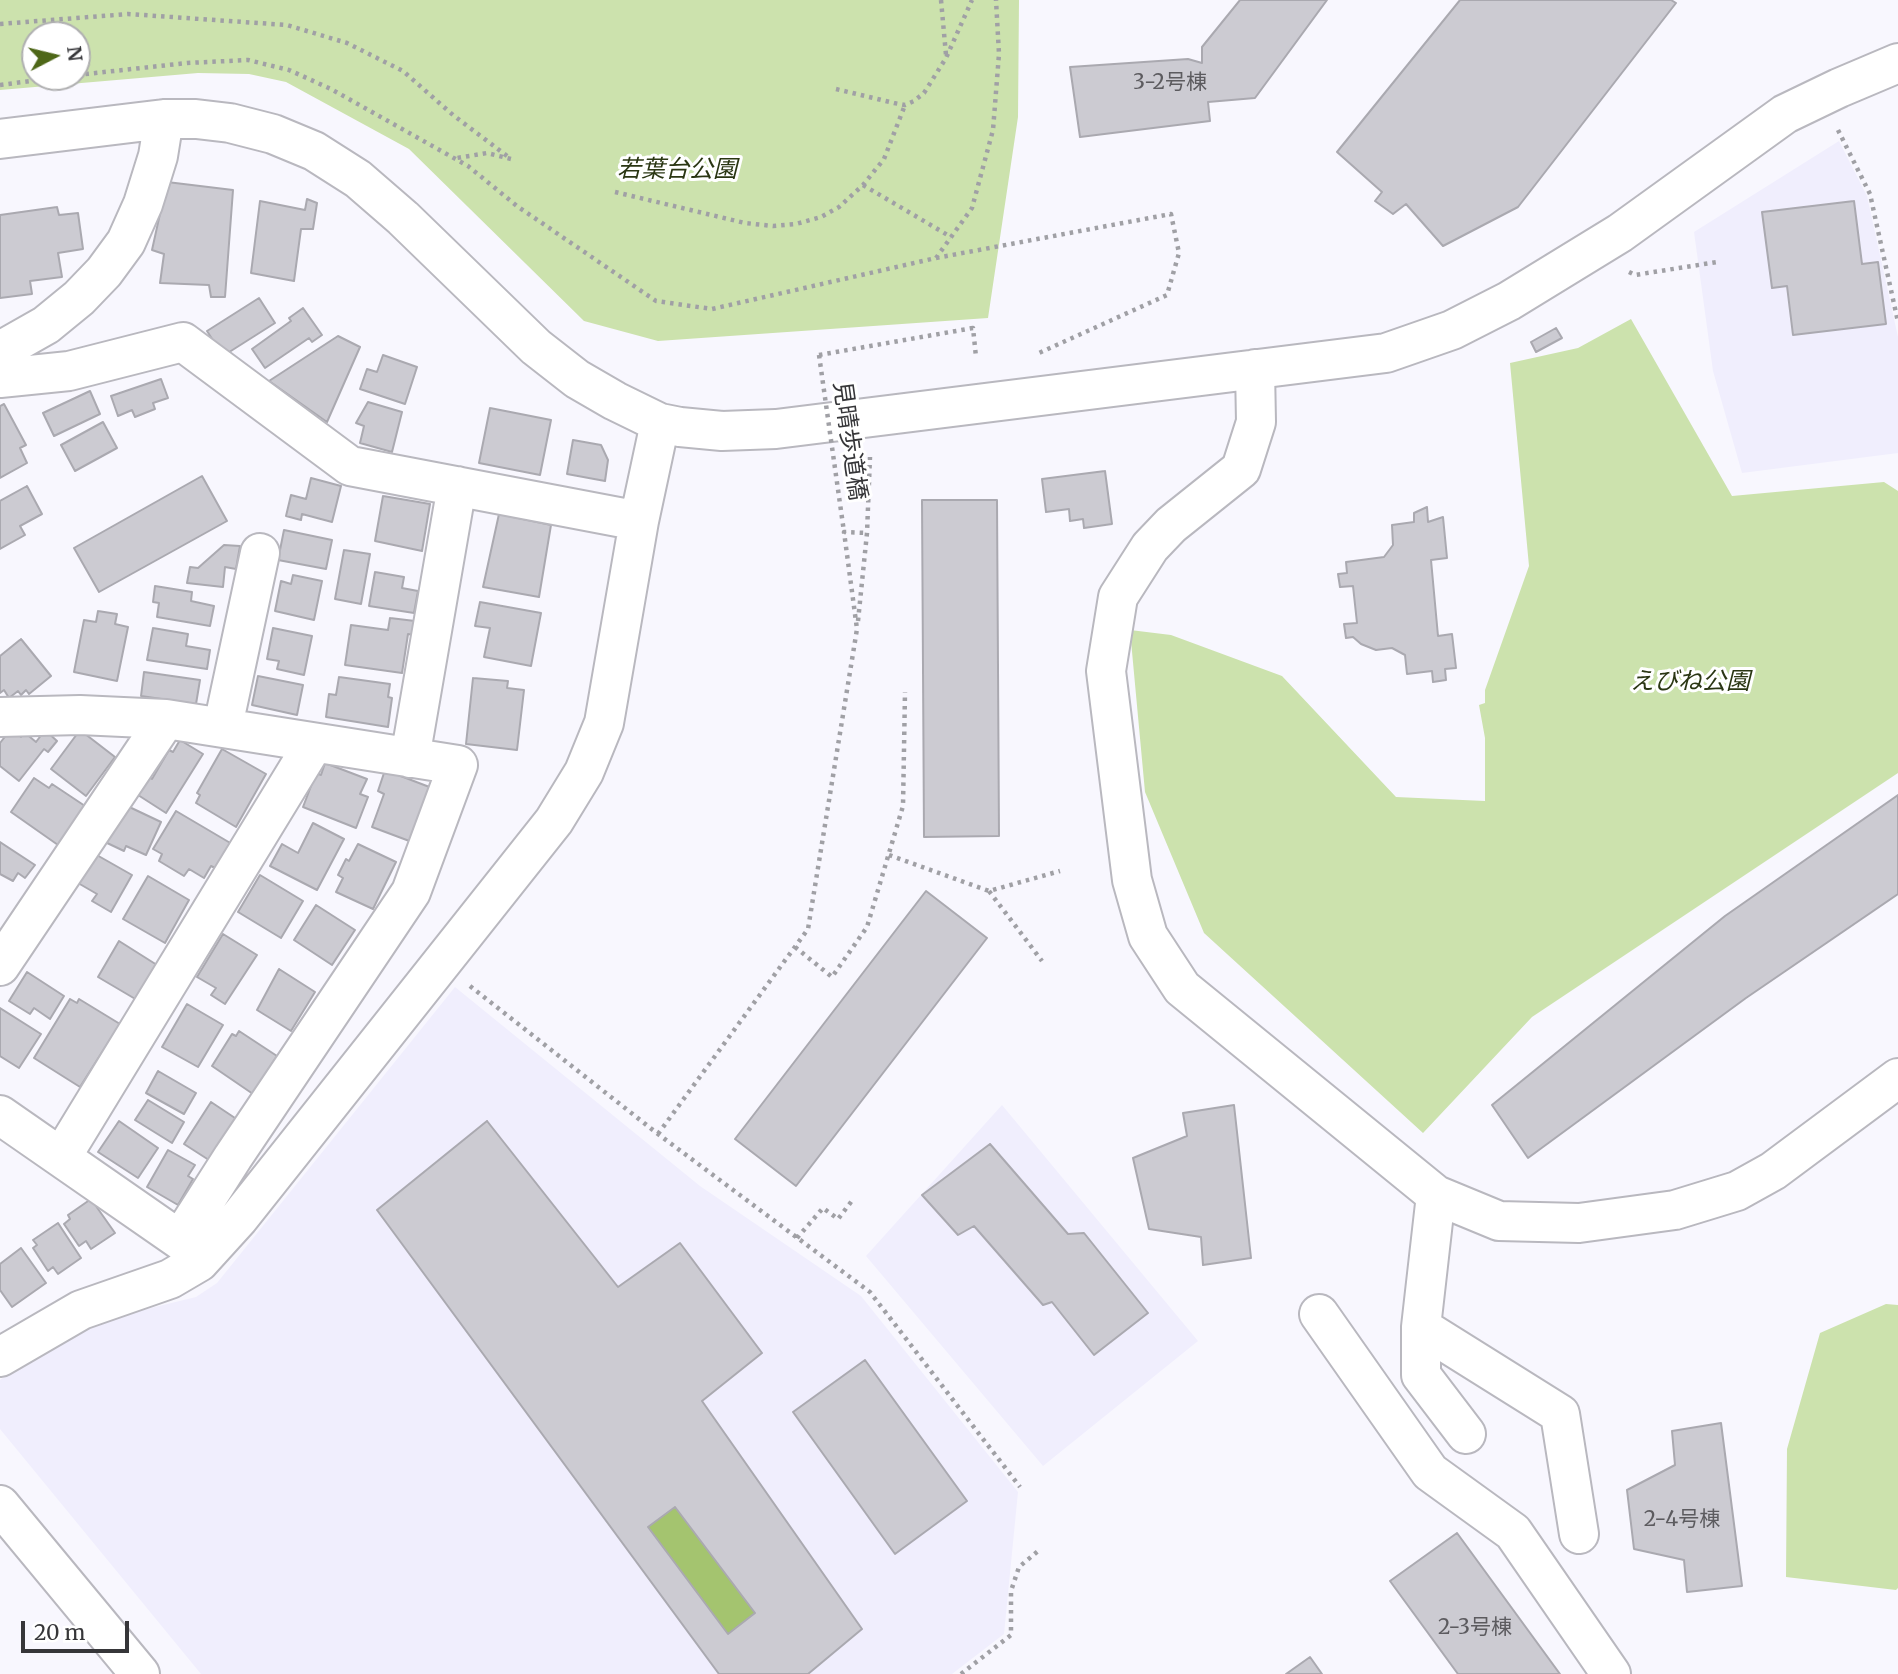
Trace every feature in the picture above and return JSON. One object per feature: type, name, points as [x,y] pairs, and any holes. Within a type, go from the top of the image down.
[{"type":"street","points":[[0,139],[164,119],[230,123],[274,134],[314,150],[358,179],[403,218],[536,347],[577,379],[660,422],[722,431],[776,429],[1386,353],[1452,330],[1509,301],[1620,233],[1785,114],[1898,64]]},
{"type":"street","points":[[0,351],[46,325],[79,298],[104,272],[126,242],[143,204],[158,156],[164,119]]},
{"type":"street","points":[[0,378],[69,371],[183,342],[350,466],[639,521]]},
{"type":"street","points":[[1255,369],[1256,422],[1241,470],[1164,532],[1150,547],[1118,597],[1106,671],[1132,880],[1149,936],[1182,989],[1436,1195],[1499,1221],[1578,1223],[1675,1210],[1737,1191],[1773,1171],[1898,1078]]},
{"type":"street","points":[[190,1251],[239,1218],[554,821],[584,772],[604,723],[639,521],[660,422]]},
{"type":"street","points":[[410,758],[457,486]]},
{"type":"street","points":[[223,726],[260,552]]},
{"type":"street","points":[[0,717],[80,715],[166,719],[458,765],[411,892],[233,1157],[190,1251],[170,1279],[82,1310],[4,1346]]},
{"type":"street","points":[[0,966],[166,719]]},
{"type":"street","points":[[62,1156],[314,743]]},
{"type":"street","points":[[0,1115],[62,1156],[190,1251]]},
{"type":"street","points":[[1436,1195],[1421,1327],[1421,1375],[1466,1434]]},
{"type":"street","points":[[1319,1314],[1430,1472],[1447,1487],[1513,1532],[1611,1674]]},
{"type":"street","points":[[1421,1327],[1560,1414],[1579,1534]]},
{"type":"street","points":[[0,1505],[141,1674]]},
{"type":"path","points":[[941,0],[946,58]]},
{"type":"path","points":[[836,89],[905,105],[914,102],[924,93],[946,58],[972,0]]},
{"type":"path","points":[[936,258],[972,208],[993,130],[999,54],[996,0]]},
{"type":"path","points":[[0,24],[128,14],[287,25],[347,43],[402,71],[453,115],[511,159],[487,153],[455,158]]},
{"type":"path","points":[[91,73],[187,62],[248,60],[289,70],[331,89],[468,166],[517,206],[656,301],[712,309],[936,258],[1171,214],[1179,253],[1167,295],[1040,353]]},
{"type":"path","points":[[0,85],[21,82]]},
{"type":"path","points":[[615,192],[745,223],[796,225],[821,217],[839,207],[863,185],[884,159],[905,105]]},
{"type":"path","points":[[1834,123],[1870,194],[1898,322]]},
{"type":"path","points":[[863,185],[951,237]]},
{"type":"path","points":[[1627,270],[1635,275],[1717,262]]},
{"type":"path","name":"見晴歩道橋","points":[[858,629],[819,355],[972,328],[976,357]]},
{"type":"path","points":[[658,1134],[808,929],[858,629],[867,533],[870,457]]},
{"type":"path","points":[[844,531],[867,533]]},
{"type":"path","points":[[795,947],[832,977],[867,927],[903,806],[905,692]]},
{"type":"path","points":[[889,855],[989,891],[1042,961]]},
{"type":"path","points":[[989,891],[1060,871]]},
{"type":"path","points":[[443,962],[658,1134],[870,1293],[1020,1487]]},
{"type":"path","points":[[797,1238],[823,1208],[838,1219],[855,1198]]},
{"type":"path","points":[[961,1674],[1011,1634],[1011,1591],[1018,1567],[1038,1551]]},
{"type":"shaded area","points":[[1839,141],[1867,196],[1898,337],[1898,453],[1742,473],[1713,371],[1694,232]]},
{"type":"shaded area","points":[[455,987],[700,1186],[861,1296],[1018,1492],[1004,1634],[952,1674],[201,1674],[0,1429],[0,1380],[32,1357],[83,1329],[118,1316],[196,1297],[217,1283]]},
{"type":"shaded area","points":[[1002,1105],[1198,1341],[1043,1466],[866,1256]]},
{"type":"shaded area","points":[[675,1507],[755,1613],[728,1634],[648,1527]]},
{"type":"green space","name":"若葉台公園","points":[[0,0],[1019,0],[1018,117],[988,318],[658,341],[584,321],[409,149],[286,82],[249,74],[198,73],[91,82],[91,21],[21,21],[21,88],[0,90]]},
{"type":"green space","name":"えびね公園","points":[[1631,319],[1732,496],[1884,482],[1898,491],[1898,773],[1532,1017],[1423,1133],[1204,933],[1145,792],[1130,630],[1171,635],[1282,676],[1396,797],[1485,801],[1485,738],[1479,705],[1485,703],[1485,690],[1529,566],[1510,363],[1578,348]]},
{"type":"green space","points":[[1886,1304],[1898,1305],[1898,1588],[1896,1590],[1786,1577],[1787,1449],[1820,1333]]},
{"type":"building","points":[[1240,0],[1327,0],[1255,98],[1208,102],[1210,121],[1080,137],[1070,67],[1188,59],[1202,63],[1202,47]]},
{"type":"building","points":[[1460,0],[1671,0],[1676,3],[1518,207],[1443,246],[1406,204],[1393,214],[1375,201],[1382,192],[1337,152]]},
{"type":"building","points":[[167,182],[233,190],[225,297],[211,297],[209,285],[160,283],[164,254],[152,250]]},
{"type":"building","points":[[307,199],[317,203],[313,229],[301,229],[294,281],[251,273],[260,201],[305,210]]},
{"type":"building","points":[[1854,201],[1862,264],[1878,262],[1886,324],[1793,335],[1787,286],[1772,288],[1762,212]]},
{"type":"building","points":[[57,207],[59,215],[78,213],[83,249],[58,253],[62,277],[30,281],[32,294],[0,298],[0,215]]},
{"type":"building","points":[[259,298],[275,323],[223,356],[207,331]]},
{"type":"building","points":[[303,308],[322,335],[312,342],[309,338],[265,368],[252,349],[291,321],[289,318]]},
{"type":"building","points":[[1556,328],[1562,338],[1536,352],[1531,342]]},
{"type":"building","points":[[338,336],[360,347],[327,422],[269,381]]},
{"type":"building","points":[[383,355],[417,367],[405,404],[360,389],[367,369],[377,372]]},
{"type":"building","points":[[161,379],[168,398],[153,403],[155,409],[135,417],[132,410],[118,416],[111,396]]},
{"type":"building","points":[[90,391],[100,414],[54,436],[43,413]]},
{"type":"building","points":[[368,402],[402,412],[392,452],[360,443],[364,426],[356,423]]},
{"type":"building","points":[[4,404],[26,445],[20,448],[27,463],[0,478],[0,406]]},
{"type":"building","points":[[490,408],[551,420],[540,475],[479,463]]},
{"type":"building","points":[[103,422],[117,448],[75,471],[61,445]]},
{"type":"building","points":[[573,440],[601,445],[608,460],[605,481],[567,474]]},
{"type":"building","points":[[1105,471],[1112,524],[1084,528],[1083,519],[1070,521],[1069,509],[1046,512],[1042,479]]},
{"type":"building","points":[[202,476],[227,521],[99,592],[74,548]]},
{"type":"building","points":[[311,478],[341,486],[332,522],[302,514],[301,520],[286,516],[291,495],[306,499]]},
{"type":"building","points":[[27,486],[42,514],[20,526],[25,535],[0,549],[0,501]]},
{"type":"building","points":[[383,496],[430,504],[422,551],[375,541]]},
{"type":"building","points":[[922,500],[997,500],[999,836],[924,837]]},
{"type":"building","points":[[1427,507],[1428,522],[1443,517],[1447,558],[1431,560],[1438,636],[1452,634],[1456,668],[1445,669],[1446,680],[1433,682],[1432,671],[1407,674],[1405,655],[1392,648],[1376,650],[1361,644],[1353,637],[1346,638],[1344,624],[1357,623],[1353,586],[1340,587],[1338,574],[1347,573],[1346,562],[1384,557],[1393,545],[1392,525],[1414,522],[1414,513]]},
{"type":"building","points":[[499,514],[551,525],[539,597],[483,587]]},
{"type":"building","points":[[284,530],[332,540],[326,569],[278,560]]},
{"type":"building","points":[[224,545],[240,546],[236,569],[225,567],[223,587],[187,583],[190,567],[198,568]]},
{"type":"building","points":[[344,550],[370,554],[361,604],[335,599]]},
{"type":"building","points":[[375,572],[404,577],[402,588],[418,591],[414,613],[369,606]]},
{"type":"building","points":[[293,575],[322,581],[314,620],[275,611],[281,581],[291,584]]},
{"type":"building","points":[[155,586],[192,592],[191,601],[214,606],[210,626],[157,617],[159,603],[153,602]]},
{"type":"building","points":[[480,602],[541,613],[531,666],[484,657],[490,628],[475,626]]},
{"type":"building","points":[[98,611],[117,614],[115,624],[128,627],[117,681],[74,672],[84,620],[96,622]]},
{"type":"building","points":[[390,618],[415,621],[413,635],[408,634],[402,673],[345,665],[351,625],[388,630]]},
{"type":"building","points":[[153,628],[188,634],[186,646],[210,650],[207,669],[147,660]]},
{"type":"building","points":[[273,628],[312,636],[304,675],[277,669],[279,661],[267,659]]},
{"type":"building","points":[[21,639],[51,676],[29,694],[26,690],[21,695],[18,691],[9,698],[4,690],[0,693],[0,656]]},
{"type":"building","points":[[144,672],[200,680],[196,704],[141,696]]},
{"type":"building","points":[[258,676],[303,685],[297,715],[252,705]]},
{"type":"building","points":[[339,677],[390,684],[388,697],[392,698],[388,727],[326,717],[329,694],[336,695]]},
{"type":"building","points":[[473,678],[508,681],[507,688],[524,690],[517,750],[466,744]]},
{"type":"building","points":[[11,729],[21,737],[24,732],[36,742],[45,730],[57,741],[48,752],[44,749],[19,781],[0,766],[0,743]]},
{"type":"building","points":[[80,730],[115,757],[86,796],[51,769]]},
{"type":"building","points":[[180,740],[203,754],[166,813],[138,795],[149,777],[152,779],[169,750],[173,752]]},
{"type":"building","points":[[222,749],[266,774],[236,827],[196,803],[200,795],[197,793]]},
{"type":"building","points":[[325,763],[367,779],[360,794],[368,797],[356,828],[303,807],[316,773],[321,775]]},
{"type":"building","points":[[385,770],[432,788],[412,842],[372,827],[384,794],[378,791]]},
{"type":"building","points":[[34,778],[49,788],[52,784],[85,806],[58,845],[11,812]]},
{"type":"building","points":[[1898,795],[1898,894],[1746,998],[1528,1158],[1492,1105],[1725,916]]},
{"type":"building","points":[[123,804],[161,822],[146,855],[126,846],[124,851],[105,842]]},
{"type":"building","points":[[176,811],[232,844],[217,869],[211,866],[204,878],[189,869],[184,876],[159,861],[162,854],[153,849]]},
{"type":"building","points":[[313,823],[344,839],[317,890],[270,866],[282,844],[298,853]]},
{"type":"building","points":[[0,842],[35,865],[25,878],[18,873],[13,881],[0,874]]},
{"type":"building","points":[[358,844],[396,862],[373,909],[336,892],[343,878],[338,875]]},
{"type":"building","points":[[95,854],[132,875],[111,912],[92,901],[97,894],[78,883]]},
{"type":"building","points":[[260,875],[303,901],[281,938],[238,912]]},
{"type":"building","points":[[148,876],[189,900],[165,943],[123,919]]},
{"type":"building","points":[[926,891],[987,938],[796,1186],[735,1139]]},
{"type":"building","points":[[316,905],[355,930],[332,965],[294,940]]},
{"type":"building","points":[[223,934],[257,955],[225,1004],[211,995],[216,988],[197,977]]},
{"type":"building","points":[[119,941],[157,965],[137,1000],[98,977]]},
{"type":"building","points":[[279,969],[315,992],[291,1031],[257,1010]]},
{"type":"building","points":[[27,972],[64,996],[50,1019],[34,1008],[30,1014],[9,1001]]},
{"type":"building","points":[[70,999],[77,1003],[79,999],[120,1024],[80,1087],[34,1058]]},
{"type":"building","points":[[187,1004],[223,1025],[198,1067],[162,1047]]},
{"type":"building","points":[[0,1008],[41,1034],[19,1068],[0,1056]]},
{"type":"building","points":[[239,1031],[277,1056],[253,1094],[212,1066],[232,1034],[236,1036]]},
{"type":"building","points":[[158,1071],[196,1093],[184,1114],[146,1093]]},
{"type":"building","points":[[148,1100],[184,1122],[172,1143],[135,1120]]},
{"type":"building","points":[[211,1102],[238,1120],[212,1162],[184,1144]]},
{"type":"building","points":[[1234,1105],[1251,1258],[1203,1265],[1201,1237],[1149,1229],[1133,1158],[1187,1136],[1183,1113]]},
{"type":"building","points":[[119,1121],[158,1148],[138,1178],[98,1152]]},
{"type":"building","points":[[487,1121],[618,1287],[680,1243],[762,1353],[702,1401],[862,1629],[808,1674],[719,1674],[377,1210]],"holes":[[[675,1507],[755,1613],[728,1634],[648,1527]]]},
{"type":"building","points":[[990,1144],[1068,1234],[1084,1233],[1148,1313],[1094,1355],[1052,1302],[1043,1305],[974,1226],[958,1235],[922,1195]]},
{"type":"building","points":[[168,1150],[195,1165],[188,1176],[193,1179],[178,1205],[147,1187]]},
{"type":"building","points":[[91,1199],[115,1233],[91,1249],[86,1241],[79,1246],[64,1224],[70,1219],[68,1215]]},
{"type":"building","points":[[58,1223],[81,1258],[58,1274],[53,1267],[48,1271],[33,1248],[37,1245],[33,1240]]},
{"type":"building","points":[[21,1248],[46,1283],[12,1307],[0,1290],[0,1264]]},
{"type":"building","points":[[865,1360],[967,1501],[895,1554],[793,1412]]},
{"type":"building","points":[[1721,1423],[1742,1586],[1687,1592],[1684,1560],[1634,1549],[1627,1490],[1675,1465],[1672,1431]]},
{"type":"building","points":[[1457,1533],[1560,1674],[1458,1674],[1390,1581]]},
{"type":"building","points":[[1310,1657],[1322,1674],[1286,1674]]}]
